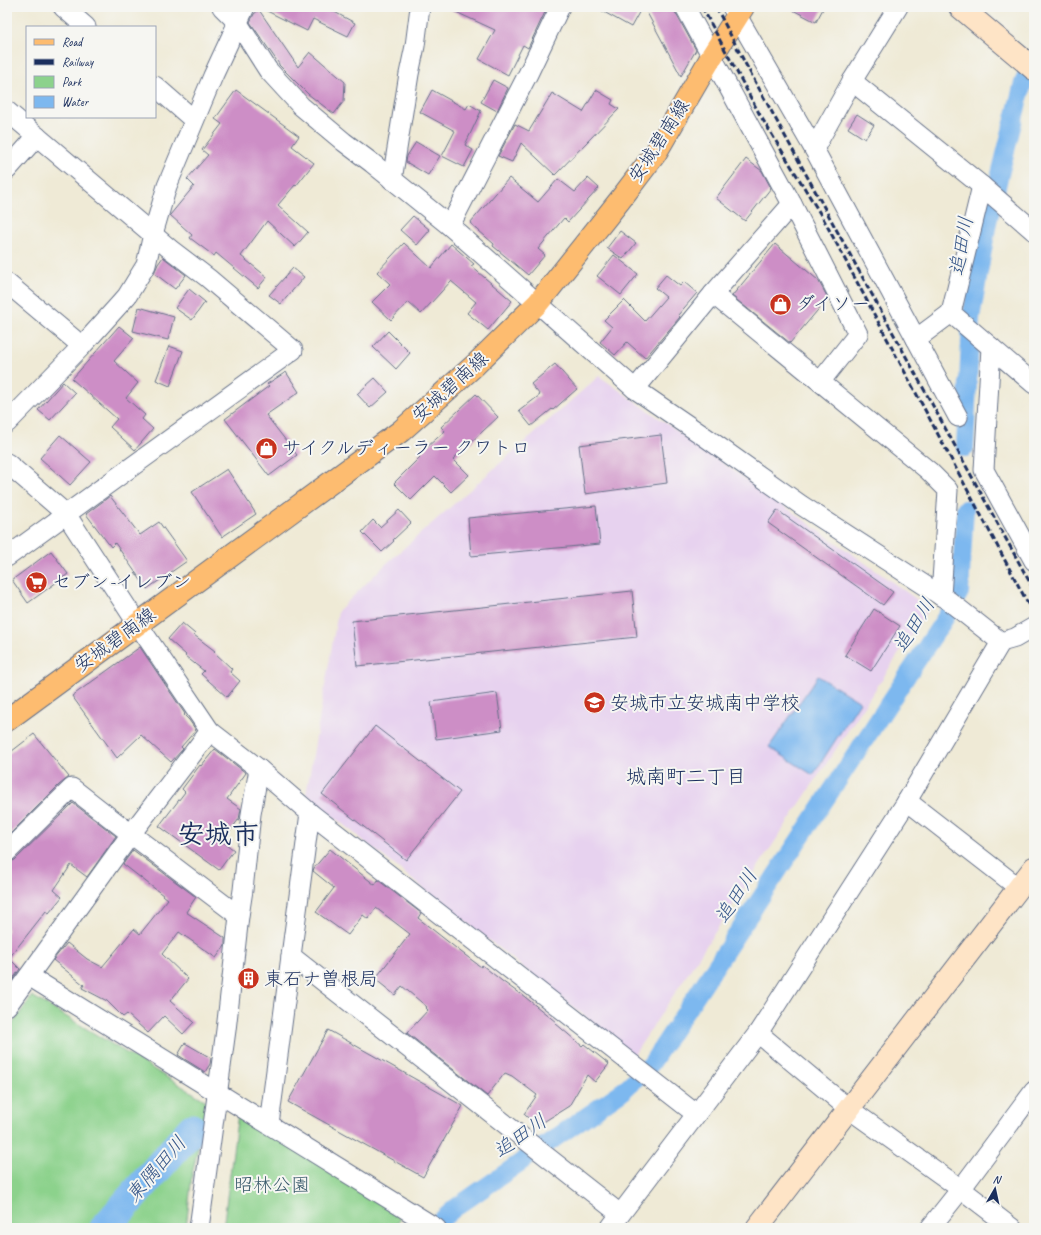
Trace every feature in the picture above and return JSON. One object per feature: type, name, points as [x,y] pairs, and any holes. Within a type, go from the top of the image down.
[{"type":"main road","name":"安城碧南線","points":[[7,720],[401,430],[475,365],[538,303],[655,154],[737,10]]},
{"type":"street","points":[[63,7],[85,26]]},
{"type":"street","points":[[222,7],[241,15],[268,70],[301,106],[450,226],[635,389],[708,438],[801,505],[950,603],[1001,642]]},
{"type":"street","points":[[392,180],[415,46],[420,7]]},
{"type":"street","points":[[450,226],[528,74],[560,7]]},
{"type":"street","points":[[686,7],[792,204],[858,334],[820,382]]},
{"type":"street","points":[[814,149],[852,81],[898,7]]},
{"type":"street","points":[[960,7],[1030,65]]},
{"type":"street","points":[[737,10],[814,149],[958,417]]},
{"type":"street","points":[[7,423],[82,346],[127,296],[146,265],[167,186],[194,120],[241,15]]},
{"type":"street","points":[[852,81],[990,193],[1034,231]]},
{"type":"street","points":[[156,87],[194,120]]},
{"type":"street","points":[[7,110],[170,249],[208,278],[292,350],[7,557]]},
{"type":"street","points":[[7,170],[37,136]]},
{"type":"street","points":[[964,324],[990,193]]},
{"type":"street","points":[[635,389],[713,294],[792,204]]},
{"type":"street","points":[[7,283],[82,346]]},
{"type":"street","points":[[713,294],[929,472],[948,490],[950,603]]},
{"type":"street","points":[[916,338],[964,324]]},
{"type":"street","points":[[964,324],[1034,384]]},
{"type":"street","points":[[990,347],[984,470],[1034,561]]},
{"type":"street","points":[[7,462],[66,514],[210,731],[259,768],[310,813],[696,1114]]},
{"type":"street","points":[[291,956],[538,1150],[615,1221],[758,1033],[907,801],[1001,642],[1016,638],[1034,627]]},
{"type":"street","points":[[7,1006],[131,834],[210,731]]},
{"type":"street","points":[[199,1228],[243,890],[251,814],[259,768]]},
{"type":"street","points":[[7,852],[72,788],[239,916]]},
{"type":"street","points":[[907,801],[1019,888]]},
{"type":"street","points":[[269,1124],[310,813]]},
{"type":"street","points":[[757,1228],[1034,868]]},
{"type":"street","points":[[29,976],[430,1224]]},
{"type":"street","points":[[758,1033],[849,1109],[961,1189],[1012,1228]]},
{"type":"street","points":[[930,1228],[1034,1091]]},
{"type":"shaded area","name":"安城市立安城南中学校","points":[[599,376],[929,608],[634,1055],[306,795],[338,611],[387,563]]},
{"type":"green space","points":[[32,996],[208,1102],[192,1175],[186,1228],[7,1228],[7,1032]]},
{"type":"green space","name":"昭林公園","points":[[238,1113],[393,1208],[400,1219],[393,1228],[223,1228]]},
{"type":"water","points":[[818,676],[860,702],[813,775],[769,747]]},
{"type":"building","points":[[259,7],[325,7],[355,23],[348,36],[313,19],[307,31]]},
{"type":"building","points":[[445,7],[539,7],[546,10],[528,48],[523,45],[508,75],[479,59],[495,30]]},
{"type":"building","points":[[595,7],[642,7],[631,27]]},
{"type":"building","points":[[644,7],[674,7],[675,12],[696,50],[681,76]]},
{"type":"building","points":[[787,7],[824,7],[816,22]]},
{"type":"building","points":[[259,10],[298,67],[310,52],[345,82],[344,101],[334,114],[308,94],[279,65],[250,22],[254,14]]},
{"type":"building","points":[[493,80],[508,88],[497,111],[481,102]]},
{"type":"building","points":[[236,90],[299,136],[292,146],[314,163],[296,186],[295,185],[278,205],[308,232],[295,247],[267,221],[241,256],[267,277],[258,288],[216,253],[214,256],[190,238],[192,235],[170,215],[194,186],[187,179],[208,155],[202,150],[222,124],[215,119]]},
{"type":"building","points":[[432,90],[466,109],[469,104],[481,111],[465,145],[473,150],[464,167],[442,156],[455,131],[420,112]]},
{"type":"building","points":[[596,90],[613,100],[611,104],[619,109],[555,175],[521,143],[512,162],[498,156],[515,124],[529,131],[552,93],[583,112]]},
{"type":"building","points":[[857,114],[874,125],[865,139],[848,128]]},
{"type":"building","points":[[416,142],[440,156],[428,175],[406,162],[407,156]]},
{"type":"building","points":[[746,159],[762,171],[771,188],[745,221],[716,198]]},
{"type":"building","points":[[509,178],[538,202],[558,179],[575,192],[588,178],[599,188],[568,222],[564,218],[538,249],[545,255],[528,275],[493,246],[494,244],[470,223]]},
{"type":"building","points":[[413,216],[430,230],[417,245],[400,230]]},
{"type":"building","points":[[620,231],[636,243],[623,259],[607,248]]},
{"type":"building","points":[[404,243],[431,268],[451,244],[474,264],[471,266],[512,301],[488,330],[467,313],[476,302],[451,281],[421,314],[408,302],[391,320],[372,302],[390,284],[377,272]]},
{"type":"building","points":[[775,244],[818,280],[828,298],[790,343],[732,296]]},
{"type":"building","points":[[614,255],[638,274],[621,295],[597,276]]},
{"type":"building","points":[[163,257],[186,275],[175,289],[154,273]]},
{"type":"building","points":[[293,268],[304,277],[281,304],[269,295]]},
{"type":"building","points":[[666,275],[680,286],[684,282],[697,293],[678,315],[680,317],[645,358],[627,342],[615,355],[600,342],[612,327],[604,320],[624,300],[645,321],[666,297],[655,288]]},
{"type":"building","points":[[189,289],[205,302],[192,320],[175,308]]},
{"type":"building","points":[[139,307],[174,317],[168,340],[133,331]]},
{"type":"building","points":[[119,326],[134,338],[114,361],[138,383],[126,398],[145,415],[142,419],[153,429],[135,450],[110,427],[117,419],[72,379]]},
{"type":"building","points":[[388,331],[410,353],[396,369],[373,347]]},
{"type":"building","points":[[169,346],[183,351],[170,386],[156,380]]},
{"type":"building","points":[[555,364],[577,389],[553,410],[552,409],[531,426],[519,411],[540,395],[531,384]]},
{"type":"building","points":[[286,372],[299,392],[266,415],[297,455],[269,476],[225,419],[269,386],[267,384]]},
{"type":"building","points":[[375,378],[388,392],[370,408],[357,394]]},
{"type":"building","points":[[63,382],[75,393],[50,420],[38,410]]},
{"type":"building","points":[[476,394],[498,417],[453,459],[469,475],[451,492],[435,476],[411,500],[394,483],[420,457],[418,455],[445,431],[441,427]]},
{"type":"building","points":[[60,435],[91,462],[70,485],[40,458]]},
{"type":"building","points":[[661,435],[667,483],[585,494],[579,445]]},
{"type":"building","points":[[227,469],[256,514],[222,537],[192,492]]},
{"type":"building","points":[[110,496],[140,535],[159,522],[187,561],[147,589],[115,543],[111,547],[86,514]]},
{"type":"building","points":[[596,506],[600,544],[471,556],[468,518]]},
{"type":"building","points":[[399,510],[411,523],[382,552],[362,532],[373,520],[380,527]]},
{"type":"building","points":[[777,510],[893,592],[883,605],[768,523]]},
{"type":"building","points":[[51,551],[68,574],[28,603],[12,580]]},
{"type":"building","points":[[632,591],[637,637],[357,666],[352,621]]},
{"type":"building","points":[[874,609],[900,626],[871,671],[845,655]]},
{"type":"building","points":[[182,623],[195,634],[194,635],[215,651],[214,652],[232,669],[230,672],[240,681],[227,697],[201,674],[204,671],[185,656],[186,655],[168,639]]},
{"type":"building","points":[[140,647],[185,714],[184,715],[196,730],[181,747],[183,749],[171,762],[141,735],[117,758],[72,696]]},
{"type":"building","points":[[497,693],[502,730],[436,739],[431,702]]},
{"type":"building","points":[[375,726],[460,792],[406,860],[322,794]]},
{"type":"building","points":[[34,734],[69,777],[59,785],[7,837],[7,755]]},
{"type":"building","points":[[215,749],[246,773],[227,799],[241,809],[239,819],[222,841],[234,850],[219,870],[159,826],[185,792],[182,789],[200,765],[201,766]]},
{"type":"building","points":[[73,803],[116,836],[87,877],[71,865],[54,890],[62,897],[49,913],[46,911],[9,958],[20,969],[7,987],[7,863],[15,860]]},
{"type":"building","points":[[330,849],[375,885],[378,880],[421,913],[418,918],[481,967],[482,965],[520,993],[556,1022],[555,1023],[582,1046],[584,1044],[609,1064],[595,1082],[587,1075],[569,1106],[537,1126],[524,1114],[537,1095],[512,1076],[505,1073],[487,1096],[407,1033],[428,1010],[426,1008],[427,1007],[402,986],[395,995],[375,979],[410,934],[376,908],[368,919],[363,915],[348,935],[316,912],[334,888],[313,871]]},
{"type":"building","points":[[133,850],[196,897],[186,912],[225,938],[225,946],[216,958],[179,932],[162,954],[188,979],[170,1001],[194,1022],[183,1034],[164,1016],[148,1033],[127,1014],[123,1017],[107,1001],[82,988],[84,985],[53,960],[67,943],[87,959],[102,967],[134,929],[140,934],[168,899],[123,864]]},
{"type":"building","points":[[328,1030],[463,1106],[423,1177],[288,1102]]},
{"type":"building","points":[[185,1043],[211,1058],[210,1064],[205,1072],[178,1055]]},
{"type":"waterway","name":"追田川","points":[[965,448],[971,318],[988,222],[1023,83],[1034,58]]},
{"type":"waterway","name":"追田川","points":[[432,1228],[455,1208],[624,1090],[651,1064],[944,620],[960,592],[965,509]]},
{"type":"waterway","name":"東隅田川","points":[[105,1228],[192,1129]]},
{"type":"railway","points":[[702,7],[760,115],[824,220],[1034,615]]},
{"type":"railway","points":[[716,7],[745,63],[1034,590]]},
{"type":"place","name":"ダイソー","points":[[780,304]]},
{"type":"place","name":"サイクルディーラー クワトロ","points":[[266,448]]},
{"type":"place","name":"セブン-イレブン","points":[[37,582]]},
{"type":"place","name":"安城市立安城南中学校","points":[[594,703]]},
{"type":"place","name":"東石ナ曽根局","points":[[249,979]]},
{"type":"district","name":"城南町二丁目","points":[[686,776]]},
{"type":"district","name":"安城市","points":[[218,834]]}]
